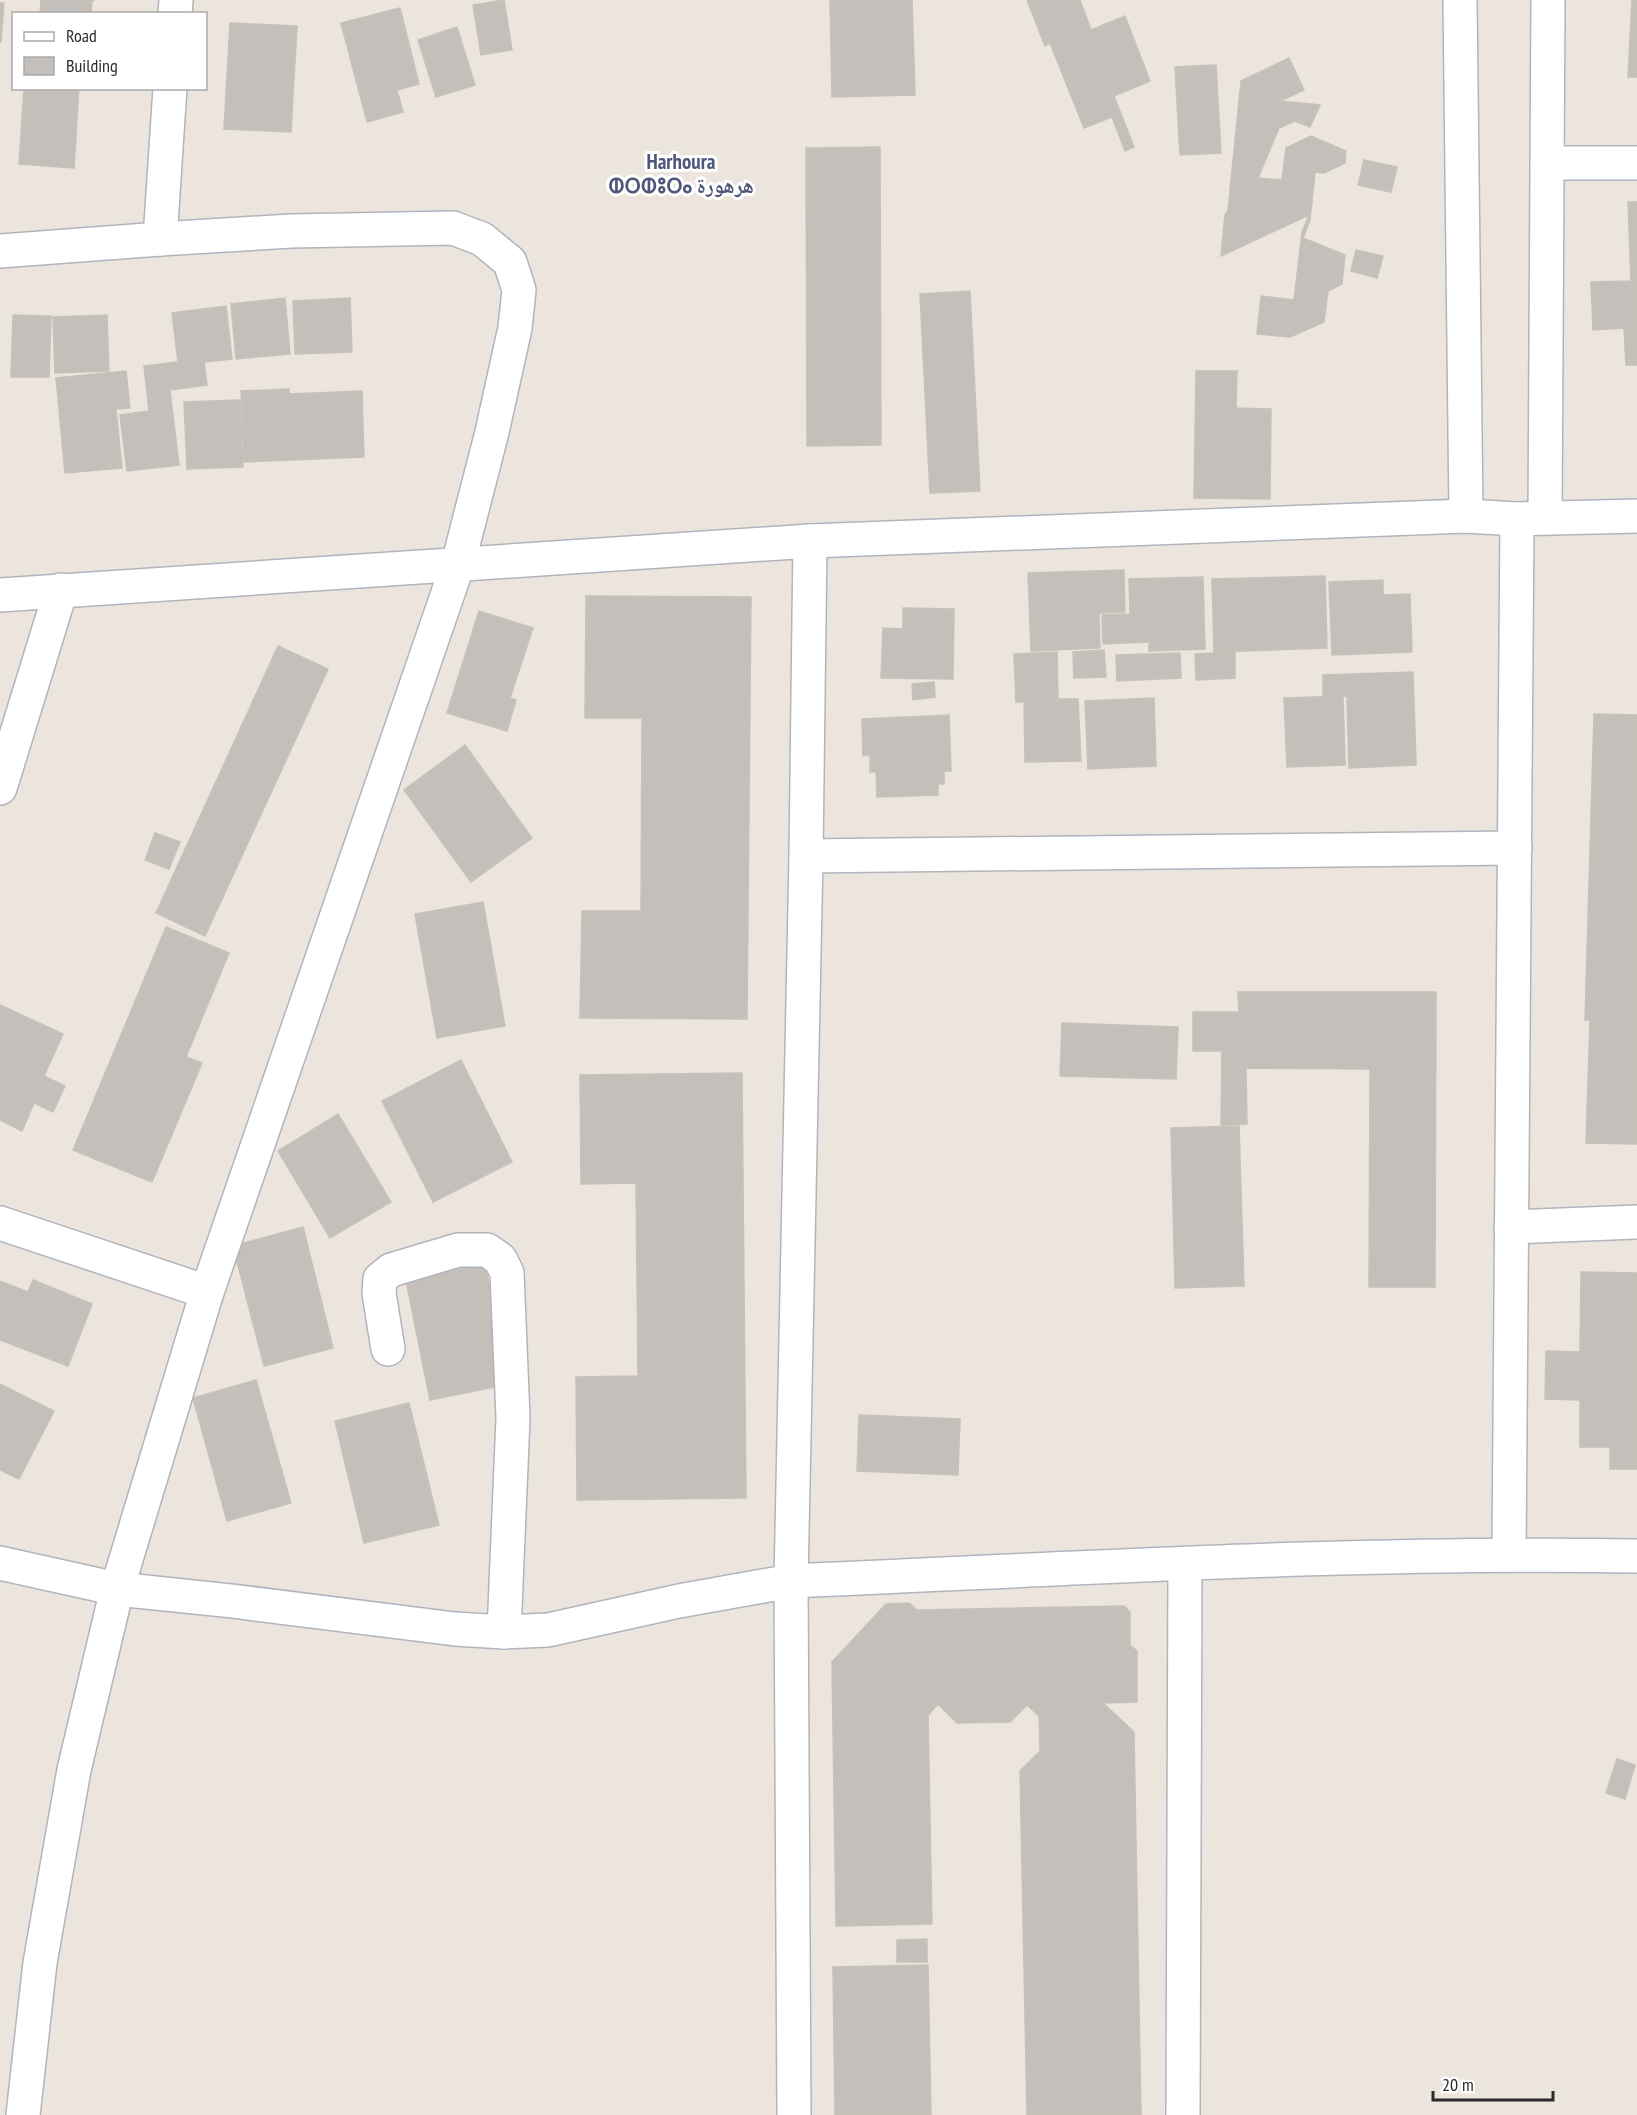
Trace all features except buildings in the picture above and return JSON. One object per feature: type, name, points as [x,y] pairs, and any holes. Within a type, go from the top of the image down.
[{"type":"street","points":[[1460,0],[1466,516]]},
{"type":"street","points":[[1509,1554],[1515,848],[1547,164],[1548,0]]},
{"type":"street","points":[[160,239],[170,90]]},
{"type":"street","points":[[1547,164],[1637,163]]},
{"type":"street","points":[[0,251],[291,231],[453,228],[482,239],[510,262],[519,291],[515,328],[492,432],[458,564],[207,1292],[117,1589],[74,1770],[40,1963],[23,2115]]},
{"type":"street","points":[[0,596],[61,590],[810,541],[1466,516],[1531,518],[1637,516]]},
{"type":"street","points":[[795,2115],[791,1581],[810,541]]},
{"type":"street","points":[[0,788],[61,590]]},
{"type":"street","points":[[806,856],[1515,848]]},
{"type":"street","points":[[1511,1227],[1637,1222]]},
{"type":"street","points":[[0,1223],[207,1292]]},
{"type":"street","points":[[388,1349],[379,1293],[380,1279],[391,1270],[458,1250],[487,1250],[500,1259],[507,1273],[513,1419],[504,1632]]},
{"type":"street","points":[[0,1563],[117,1589],[455,1629],[504,1632],[548,1630],[679,1601],[791,1581],[1185,1564],[1509,1554],[1637,1556]]},
{"type":"street","points":[[1183,2115],[1185,1564]]},
{"type":"district","name":"Harhoura ⵀⵔⵀⵓⵔⴰ هرهورة","points":[[681,173]]}]
